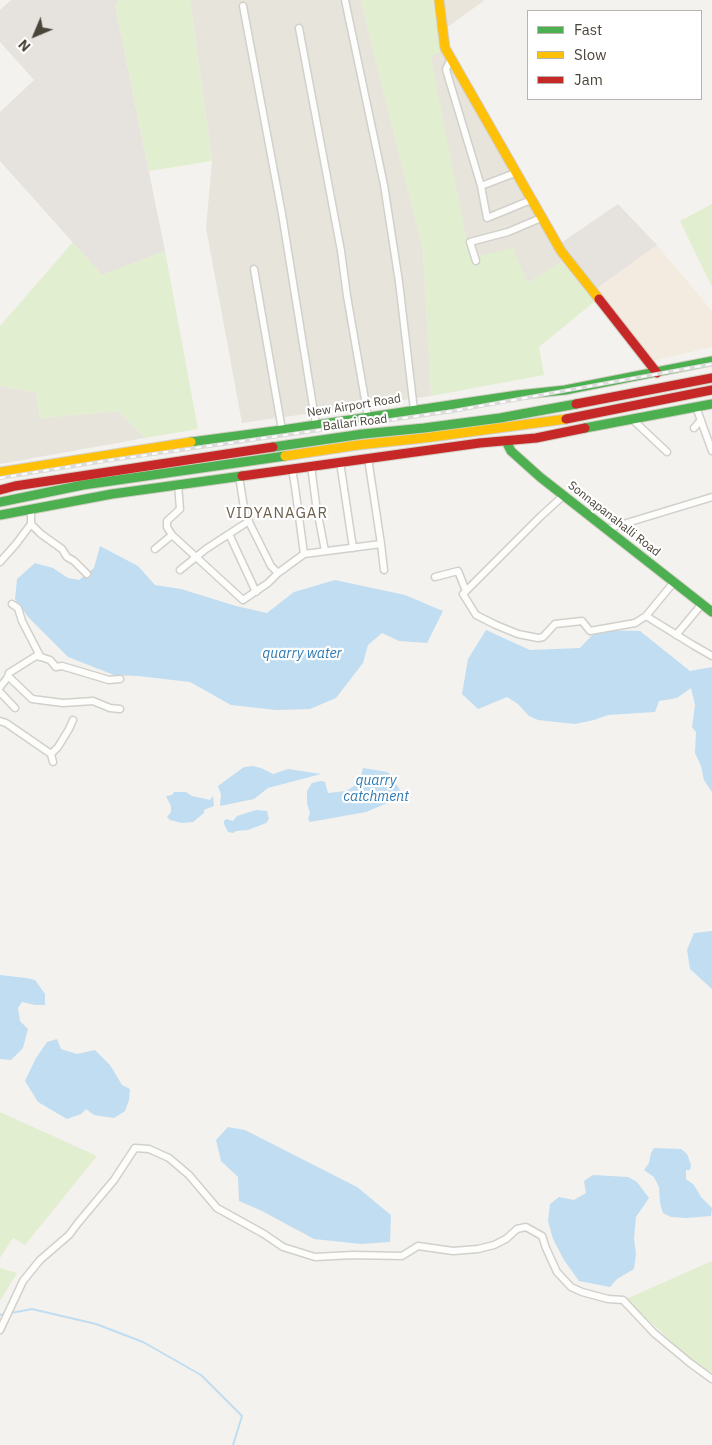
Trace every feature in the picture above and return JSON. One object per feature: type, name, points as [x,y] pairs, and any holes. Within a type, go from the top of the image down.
[{"type":"main road","points":[[438,0],[445,48],[541,218],[561,251],[657,373]]},
{"type":"main road","name":"New Airport Road","points":[[0,472],[191,442],[565,390],[712,362]]},
{"type":"main road","name":"Ballari Road","points":[[0,490],[156,464],[363,434],[500,418],[712,378]]},
{"type":"main road","name":"Ballari Road","points":[[0,502],[130,478],[358,445],[550,422],[712,390]]},
{"type":"main road","points":[[0,515],[178,484],[480,443],[536,438],[712,404]]},
{"type":"main road","name":"Sonnapanahalli Road","points":[[506,441],[511,451],[540,477],[712,612]]},
{"type":"street","points":[[345,0],[384,185],[399,282],[414,410]]},
{"type":"street","points":[[243,6],[282,214],[316,425]]},
{"type":"street","points":[[299,28],[341,250],[368,417]]},
{"type":"street","points":[[451,59],[446,69],[446,74],[481,186],[487,218],[531,200]]},
{"type":"street","points":[[481,186],[515,173]]},
{"type":"street","points":[[476,261],[470,242],[508,232],[541,218]]},
{"type":"street","points":[[254,269],[282,430]]},
{"type":"street","points":[[696,407],[712,451]]},
{"type":"street","points":[[632,419],[667,452]]},
{"type":"street","points":[[694,428],[701,420]]},
{"type":"street","points":[[368,458],[384,570]]},
{"type":"street","points":[[340,462],[353,548]]},
{"type":"street","points":[[312,466],[316,504],[325,551]]},
{"type":"street","points":[[292,469],[304,554]]},
{"type":"street","points":[[239,476],[245,514],[271,566],[278,573]]},
{"type":"street","points":[[178,484],[180,509],[167,521],[167,527],[172,535],[243,600],[304,554],[381,544]]},
{"type":"street","points":[[564,495],[463,594],[476,615],[518,634],[538,638],[543,637],[555,624],[582,621],[590,631],[634,623],[646,616],[674,582]]},
{"type":"street","points":[[607,529],[712,497]]},
{"type":"street","points":[[0,562],[31,524],[31,512]]},
{"type":"street","points":[[180,570],[248,521]]},
{"type":"street","points":[[31,524],[41,534],[62,549],[67,557],[87,574]]},
{"type":"street","points":[[229,534],[256,592]]},
{"type":"street","points":[[155,550],[172,535]]},
{"type":"street","points":[[435,577],[458,571],[466,591]]},
{"type":"street","points":[[12,604],[18,608],[27,632],[40,656]]},
{"type":"street","points":[[676,635],[702,604]]},
{"type":"street","points":[[646,616],[712,656]]},
{"type":"street","points":[[0,686],[9,672],[36,656],[50,660],[56,667],[62,666],[109,680],[120,679]]},
{"type":"street","points":[[8,676],[32,698],[63,703],[93,701],[110,708],[120,709]]},
{"type":"street","points":[[0,692],[15,708]]},
{"type":"street","points":[[51,754],[58,748],[73,720]]},
{"type":"street","points":[[0,721],[6,723],[51,754],[53,762]]},
{"type":"street","points":[[0,1330],[23,1281],[40,1260],[69,1235],[114,1180],[135,1148],[150,1149],[169,1158],[189,1175],[217,1208],[264,1234],[282,1247],[315,1256],[353,1254],[402,1256],[418,1246],[452,1251],[478,1249],[494,1245],[506,1239],[517,1229],[526,1227],[542,1236],[557,1272],[571,1287],[608,1299],[623,1300],[654,1333],[712,1379]]},
{"type":"shaded area","points":[[11,0],[120,0],[115,5],[165,251],[102,275],[0,161],[0,112],[34,80],[0,42],[0,10]]},
{"type":"shaded area","points":[[190,0],[361,0],[423,249],[431,396],[242,423],[206,228],[212,161]]},
{"type":"shaded area","points":[[443,0],[485,0],[446,28]]},
{"type":"shaded area","points":[[441,51],[562,262],[528,283],[470,258],[430,57]]},
{"type":"shaded area","points":[[618,204],[657,245],[596,289],[561,243]]},
{"type":"shaded area","points":[[657,245],[712,311],[712,347],[652,361],[596,289]]},
{"type":"shaded area","points":[[0,386],[36,392],[40,418],[119,411],[145,438],[0,464]]},
{"type":"green space","points":[[120,0],[190,0],[212,161],[149,171],[115,5]]},
{"type":"green space","points":[[361,0],[433,0],[441,51],[431,57],[470,258],[513,248],[528,283],[562,262],[594,302],[539,347],[544,375],[431,396],[423,249]]},
{"type":"green space","points":[[712,204],[712,287],[680,221]]},
{"type":"green space","points":[[73,242],[102,275],[165,251],[198,429],[145,438],[119,411],[40,418],[36,392],[0,386],[0,326]]},
{"type":"green space","points":[[0,1112],[97,1156],[25,1245],[13,1238],[0,1258]]},
{"type":"green space","points":[[712,1261],[712,1373],[688,1357],[626,1299]]},
{"type":"green space","points":[[0,1268],[17,1273],[0,1301]]},
{"type":"water","name":"quarry water","points":[[100,546],[138,566],[155,585],[181,589],[236,606],[267,613],[294,592],[335,580],[405,595],[443,611],[427,643],[399,641],[382,633],[368,645],[363,663],[336,698],[310,709],[276,710],[231,705],[190,682],[114,675],[68,657],[29,618],[15,599],[17,579],[35,563],[53,568],[68,578],[79,580],[94,568]]},
{"type":"water","points":[[486,630],[530,650],[580,648],[597,630],[640,631],[690,671],[712,667],[712,792],[704,780],[701,766],[695,753],[696,732],[692,727],[695,705],[691,688],[677,698],[659,701],[655,712],[608,715],[575,724],[538,720],[529,716],[518,704],[507,697],[478,709],[462,694],[468,659]]},
{"type":"water","points":[[253,766],[273,774],[288,769],[321,774],[268,788],[254,799],[220,806],[221,795],[218,786],[244,767]]},
{"type":"water","name":"quarry catchment","points":[[363,768],[388,772],[404,796],[366,812],[310,822],[308,819],[310,813],[307,803],[307,791],[312,783],[325,782],[328,793],[346,791],[359,783]]},
{"type":"water","points":[[174,792],[186,792],[192,796],[210,800],[213,796],[214,806],[204,810],[204,813],[193,822],[182,823],[170,820],[167,817],[171,812],[171,806],[166,796],[172,795]]},
{"type":"water","points":[[256,810],[267,811],[269,819],[266,823],[248,830],[228,832],[224,824],[226,819],[233,821],[237,816]]},
{"type":"water","points":[[712,931],[712,989],[690,969],[687,950],[694,933]]},
{"type":"water","points":[[0,975],[35,980],[45,994],[45,1005],[22,1002],[18,1008],[20,1021],[28,1029],[23,1048],[11,1060],[0,1059]]},
{"type":"water","points":[[57,1039],[61,1049],[77,1054],[95,1050],[110,1065],[122,1085],[130,1089],[125,1111],[114,1118],[94,1115],[86,1109],[81,1114],[67,1119],[38,1102],[25,1081],[36,1058],[47,1042]]},
{"type":"water","points":[[228,1127],[245,1130],[357,1187],[391,1215],[390,1242],[361,1244],[314,1239],[239,1201],[238,1177],[221,1161],[216,1140]]},
{"type":"water","points":[[654,1148],[681,1149],[687,1154],[691,1165],[690,1170],[686,1170],[686,1179],[694,1185],[701,1197],[712,1208],[711,1216],[686,1218],[671,1217],[663,1213],[659,1187],[654,1177],[644,1170],[649,1163]]},
{"type":"water","points":[[593,1175],[628,1177],[637,1182],[649,1198],[636,1217],[634,1269],[617,1279],[610,1287],[579,1281],[564,1260],[553,1239],[548,1221],[550,1204],[559,1197],[574,1200],[586,1193],[584,1181]]},
{"type":"waterway","points":[[11,1313],[32,1309],[96,1324],[143,1342],[201,1375],[242,1416],[233,1445]]},
{"type":"waterway","points":[[0,1315],[6,1314]]},
{"type":"railway","points":[[0,478],[111,460],[453,411],[712,364]]},
{"type":"traffic: fast","points":[[191,442],[518,395],[565,390],[712,361]]},
{"type":"traffic: fast","points":[[273,447],[500,418],[576,404]]},
{"type":"traffic: fast","points":[[585,428],[712,404]]},
{"type":"traffic: fast","points":[[506,441],[511,451],[540,477],[712,612]]},
{"type":"traffic: fast","points":[[0,502],[83,485],[285,456]]},
{"type":"traffic: fast","points":[[0,515],[112,494],[242,476]]},
{"type":"traffic: slow","points":[[439,0],[445,48],[561,251],[599,299]]},
{"type":"traffic: slow","points":[[285,456],[566,419]]},
{"type":"traffic: slow","points":[[0,472],[191,442]]},
{"type":"traffic: jam","points":[[599,299],[657,373]]},
{"type":"traffic: jam","points":[[576,404],[712,378]]},
{"type":"traffic: jam","points":[[566,419],[712,390]]},
{"type":"traffic: jam","points":[[242,476],[480,443],[536,438],[585,428]]},
{"type":"traffic: jam","points":[[0,490],[15,486],[273,447]]},
{"type":"district","name":"VIDYANAGAR","points":[[277,514]]}]
